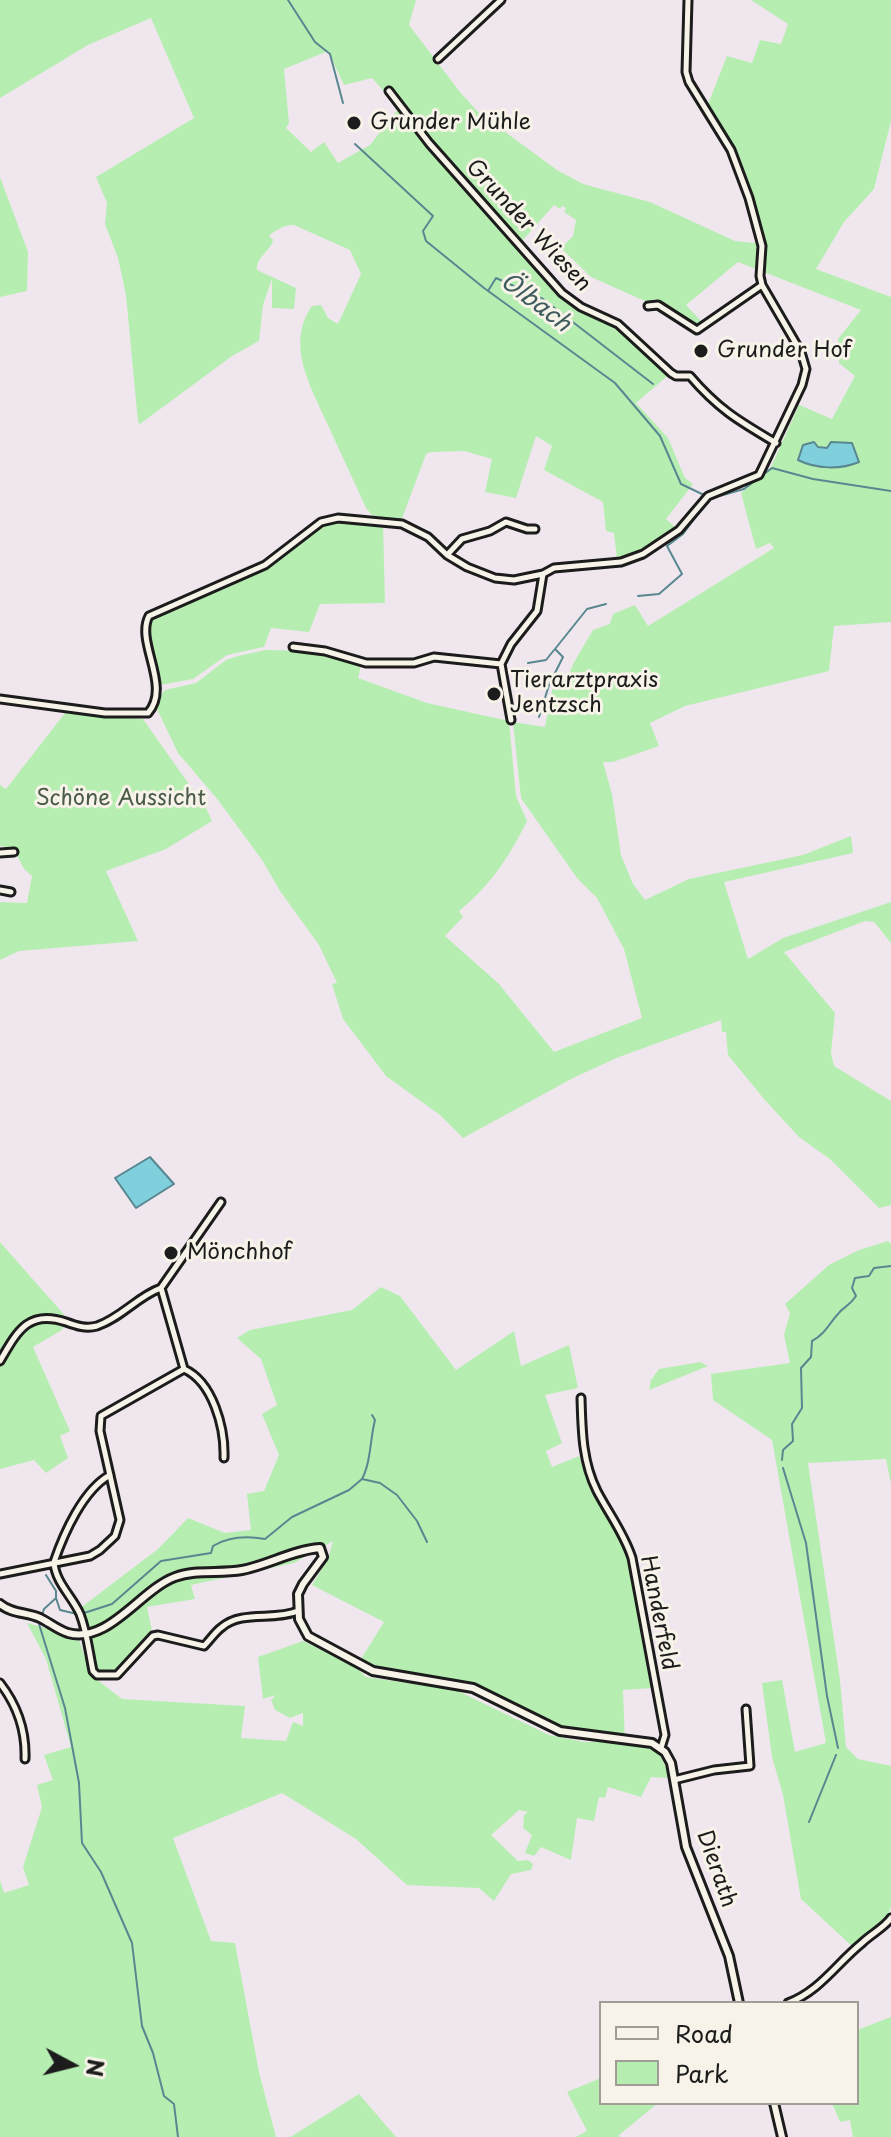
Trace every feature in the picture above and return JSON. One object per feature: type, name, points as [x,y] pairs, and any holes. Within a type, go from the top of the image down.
[{"type":"street","points":[[438,59],[501,0]]},
{"type":"street","points":[[0,699],[105,713],[145,713],[151,710],[156,688],[146,619],[265,565],[311,528],[330,518],[402,524],[428,537],[447,555],[485,575],[505,580],[543,574],[554,568],[621,562],[643,554],[675,534],[708,496],[759,475],[802,385],[806,364],[762,285],[762,246],[731,150],[689,82],[686,72],[688,0]]},
{"type":"street","name":"Grunder Wiesen","points":[[389,91],[422,135],[562,293],[581,307],[612,319],[671,373],[690,376],[710,401],[776,443]]},
{"type":"street","points":[[648,306],[658,305],[697,330],[762,285]]},
{"type":"street","points":[[447,555],[462,539],[490,531],[506,522],[535,529]]},
{"type":"street","points":[[511,720],[501,664],[511,644],[537,611],[543,574]]},
{"type":"street","points":[[293,647],[325,651],[366,663],[414,663],[434,657],[501,664]]},
{"type":"street","points":[[0,853],[14,852]]},
{"type":"street","points":[[0,890],[11,892]]},
{"type":"street","points":[[0,1361],[12,1340],[29,1322],[47,1318],[82,1327],[98,1326],[161,1288],[172,1277],[221,1202]]},
{"type":"street","points":[[161,1288],[184,1369]]},
{"type":"street","points":[[184,1369],[193,1373],[207,1388],[223,1440],[224,1458]]},
{"type":"street","points":[[0,1574],[90,1556],[115,1536],[120,1520],[100,1431],[101,1416],[184,1369]]},
{"type":"street","name":"Handerfeld","points":[[581,1398],[582,1441],[589,1470],[597,1490],[626,1538],[632,1558],[665,1735],[661,1748]]},
{"type":"street","points":[[110,1475],[85,1496],[54,1562],[55,1573],[71,1597],[86,1633],[93,1671],[97,1675],[117,1675],[153,1636],[204,1646],[224,1625],[238,1619],[281,1617],[298,1611]]},
{"type":"street","points":[[0,1604],[8,1610],[38,1617],[65,1632],[86,1633],[107,1625],[171,1578],[191,1573],[245,1569],[320,1548],[323,1557],[298,1594],[298,1611],[306,1634],[388,1675],[473,1688],[560,1731],[638,1740],[661,1748]]},
{"type":"street","points":[[0,1680],[21,1724],[25,1737],[25,1759]]},
{"type":"street","points":[[674,1780],[714,1770],[750,1766],[746,1709]]},
{"type":"street","name":"Dierath","points":[[661,1748],[668,1757],[674,1780],[687,1851],[729,1956],[739,2001]]},
{"type":"street","points":[[792,2001],[810,1993],[826,1980],[842,1960],[891,1918]]},
{"type":"street","points":[[774,2105],[782,2137]]},
{"type":"green space","points":[[0,0],[416,0],[409,25],[460,92],[478,112],[557,170],[583,184],[650,202],[735,241],[765,244],[765,235],[735,148],[708,104],[727,56],[752,63],[760,40],[781,44],[788,24],[751,0],[891,0],[891,121],[874,189],[844,222],[816,269],[891,297],[891,622],[834,626],[829,671],[685,706],[650,723],[659,746],[613,762],[603,762],[612,794],[621,855],[633,884],[645,900],[689,879],[803,855],[851,836],[853,853],[724,882],[748,959],[783,938],[891,902],[891,943],[874,922],[865,921],[784,952],[835,1013],[831,1053],[834,1066],[891,1101],[891,1205],[879,1208],[831,1160],[799,1137],[764,1099],[728,1055],[726,1032],[722,1032],[721,1020],[619,1057],[575,1077],[463,1138],[440,1115],[386,1076],[343,1019],[332,984],[337,983],[319,945],[218,800],[178,753],[157,709],[165,690],[196,683],[226,660],[265,650],[314,651],[361,665],[358,678],[427,703],[509,721],[516,796],[527,821],[498,870],[459,911],[463,917],[445,936],[499,984],[554,1052],[642,1018],[624,949],[597,898],[577,878],[521,798],[513,722],[545,727],[553,685],[565,685],[593,630],[610,624],[613,614],[635,605],[648,626],[774,548],[770,543],[756,549],[741,493],[771,467],[799,405],[832,419],[855,376],[839,363],[838,339],[861,310],[738,262],[686,305],[702,322],[697,327],[654,299],[647,302],[591,277],[561,248],[573,236],[576,220],[564,212],[566,208],[562,206],[560,209],[554,205],[521,242],[564,292],[580,305],[614,319],[673,371],[636,403],[668,438],[685,478],[693,484],[666,519],[676,528],[658,542],[617,559],[614,533],[606,531],[603,502],[544,470],[552,446],[536,436],[516,498],[485,492],[492,459],[464,451],[431,452],[426,454],[401,521],[372,515],[314,395],[301,350],[304,320],[312,306],[321,305],[328,318],[338,324],[361,274],[350,250],[294,225],[281,228],[269,236],[273,240],[257,270],[296,288],[294,309],[272,308],[272,279],[263,305],[259,341],[232,356],[140,424],[138,422],[126,295],[118,258],[105,224],[107,203],[96,177],[194,118],[151,18],[88,45],[0,98]],"holes":[[[328,51],[344,85],[372,78],[399,108],[370,145],[338,163],[324,142],[311,152],[286,128],[289,123],[284,69]]]},
{"type":"green space","points":[[0,177],[28,252],[27,291],[0,297]]},
{"type":"green space","points":[[331,521],[383,523],[385,603],[320,604],[309,632],[271,628],[264,647],[227,655],[193,679],[160,685],[148,630],[151,617],[259,571],[319,525]]},
{"type":"green space","name":"Schöne Aussicht","points":[[65,713],[143,719],[212,821],[166,849],[106,871],[138,941],[19,951],[0,960],[0,902],[27,903],[32,876],[24,869],[13,848],[0,846],[0,785],[6,789]]},
{"type":"green space","points":[[888,1241],[891,1244],[891,1484],[886,1459],[808,1463],[840,1680],[846,1747],[858,1759],[891,1766],[891,1907],[886,1920],[854,1948],[801,1899],[783,1795],[772,1757],[762,1683],[782,1680],[795,1752],[826,1743],[772,1440],[713,1400],[711,1374],[790,1363],[784,1335],[790,1313],[785,1304],[829,1265],[859,1250]]},
{"type":"green space","points":[[0,1242],[67,1318],[62,1330],[33,1347],[70,1431],[60,1436],[68,1458],[46,1473],[34,1460],[0,1469]]},
{"type":"green space","points":[[381,1287],[400,1296],[456,1370],[514,1331],[521,1366],[569,1345],[578,1388],[545,1395],[562,1443],[546,1451],[552,1467],[579,1456],[593,1494],[629,1555],[652,1688],[623,1690],[625,1743],[643,1746],[659,1754],[669,1778],[651,1777],[641,1797],[608,1787],[605,1798],[599,1797],[594,1821],[577,1818],[571,1860],[541,1847],[534,1856],[525,1853],[532,1835],[523,1828],[524,1815],[528,1812],[519,1810],[491,1835],[518,1861],[528,1860],[533,1864],[531,1870],[511,1874],[494,1901],[479,1888],[407,1885],[356,1839],[282,1793],[173,1838],[211,1941],[235,1943],[259,2072],[276,2137],[0,2137],[0,1880],[4,1893],[29,1885],[23,1867],[42,1807],[37,1785],[53,1780],[44,1755],[71,1747],[46,1659],[27,1623],[78,1637],[91,1675],[122,1699],[245,1706],[241,1738],[286,1741],[293,1722],[303,1726],[303,1713],[290,1718],[275,1710],[271,1700],[276,1695],[263,1699],[258,1657],[303,1641],[356,1667],[366,1677],[456,1690],[549,1735],[584,1742],[612,1742],[592,1733],[547,1724],[492,1693],[469,1684],[387,1669],[361,1659],[384,1622],[312,1585],[328,1559],[333,1541],[294,1563],[191,1585],[195,1599],[147,1607],[153,1636],[111,1673],[104,1676],[95,1669],[89,1637],[79,1609],[158,1549],[188,1518],[225,1533],[251,1530],[247,1494],[264,1491],[279,1455],[262,1414],[277,1405],[261,1359],[237,1338],[250,1330],[352,1310]]},
{"type":"green space","points":[[700,1362],[708,1366],[649,1390],[651,1380],[659,1369]]},
{"type":"green space","points":[[891,2017],[891,2137],[853,2137],[850,2120],[840,2122],[833,2105],[859,2105],[859,2029]]},
{"type":"green space","points":[[599,2079],[599,2105],[656,2105],[620,2137],[576,2137],[587,2131],[567,2092]]},
{"type":"green space","points":[[359,2094],[396,2137],[290,2137],[292,2136]]},
{"type":"water","points":[[814,442],[818,447],[827,448],[831,442],[852,443],[859,462],[828,467],[798,460],[803,445]]},
{"type":"water","points":[[150,1157],[174,1184],[136,1208],[115,1178]]},
{"type":"waterway","name":"Ölbach","points":[[288,0],[315,42],[330,54],[343,103]]},
{"type":"waterway","name":"Ölbach","points":[[355,144],[433,216],[423,231],[426,241],[484,288],[615,383],[660,436],[681,484],[704,495]]},
{"type":"waterway","points":[[488,291],[496,278],[543,299],[653,384]]},
{"type":"waterway","name":"Ölbach","points":[[638,596],[659,594],[682,574],[667,546],[683,534],[709,499],[744,489],[772,468],[813,479],[891,491]]},
{"type":"waterway","points":[[539,717],[549,685],[563,657],[555,649],[587,609],[606,604]]},
{"type":"waterway","points":[[528,663],[546,660],[554,650]]},
{"type":"waterway","points":[[782,1460],[783,1450],[793,1441],[792,1424],[802,1408],[801,1368],[811,1357],[812,1341],[856,1296],[852,1288],[855,1278],[869,1276],[874,1268],[891,1266]]},
{"type":"waterway","points":[[362,1479],[375,1420],[372,1415]]},
{"type":"waterway","points":[[783,1468],[806,1543],[827,1696],[838,1748]]},
{"type":"waterway","points":[[84,1613],[112,1604],[161,1561],[211,1553],[213,1546],[232,1539],[265,1539],[292,1517],[349,1490],[362,1479],[380,1483],[397,1495],[417,1521],[427,1542]]},
{"type":"waterway","points":[[46,1575],[56,1591],[56,1598],[44,1609],[39,1624],[65,1708],[79,1783],[82,1843],[101,1872],[132,1943],[142,2026],[164,2096],[174,2104],[178,2137]]},
{"type":"waterway","points":[[56,1598],[60,1610],[77,1614]]},
{"type":"waterway","points":[[809,1822],[836,1755]]},
{"type":"place","name":"Grunder Mühle","points":[[354,123]]},
{"type":"place","name":"Grunder Hof","points":[[701,351]]},
{"type":"place","name":"Tierarztpraxis Jentzsch","points":[[494,694]]},
{"type":"place","name":"Mönchhof","points":[[171,1253]]}]
